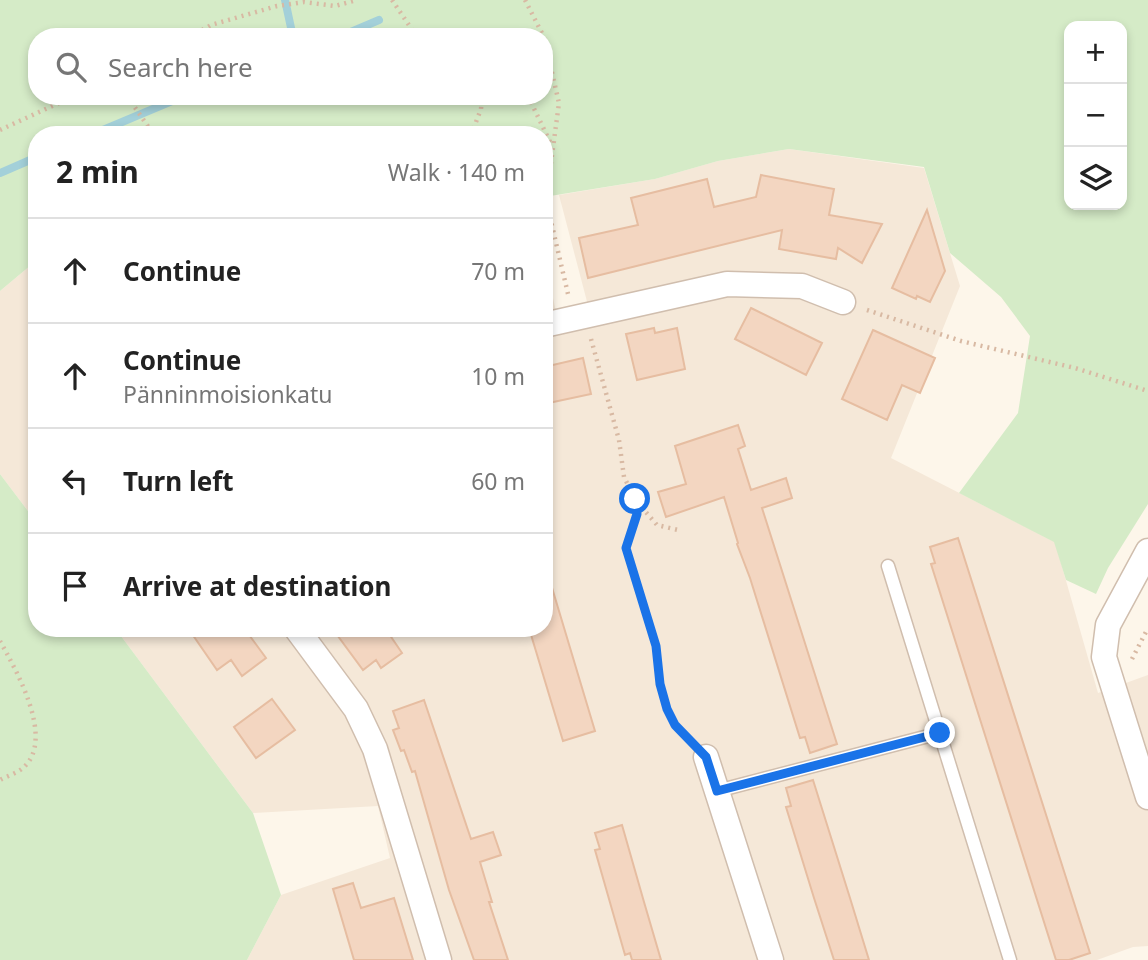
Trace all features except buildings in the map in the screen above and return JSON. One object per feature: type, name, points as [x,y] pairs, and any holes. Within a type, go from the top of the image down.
[{"type":"street","points":[[553,323],[727,284],[802,286],[843,302]]},
{"type":"street","points":[[1148,551],[1108,625],[1104,657],[1148,797]]},
{"type":"street","points":[[303,637],[356,709],[375,749],[439,960]]},
{"type":"street","points":[[706,757],[771,960]]},
{"type":"lane","points":[[888,566],[1010,960]]},
{"type":"lane","points":[[717,791],[940,733]]},
{"type":"path","points":[[275,0],[277,6]]},
{"type":"path","points":[[206,28],[277,6],[304,2],[335,6],[357,0]]},
{"type":"path","points":[[392,0],[411,28]]},
{"type":"path","points":[[525,0],[539,28]]},
{"type":"path","points":[[553,77],[559,103],[553,147]]},
{"type":"path","points":[[0,130],[54,105]]},
{"type":"path","points":[[133,105],[148,126]]},
{"type":"path","points":[[474,126],[481,105]]},
{"type":"path","points":[[532,105],[543,126]]},
{"type":"path","points":[[553,222],[579,316],[619,440],[624,477],[635,499],[657,525],[678,530]]},
{"type":"path","points":[[843,302],[961,341],[1076,368],[1148,391]]},
{"type":"path","points":[[635,499],[637,514],[626,548],[656,646],[660,684],[675,725],[706,757]]},
{"type":"path","points":[[0,641],[27,694],[36,745],[24,767],[0,780]]},
{"type":"shaded area","points":[[789,149],[924,168],[960,286],[891,458],[1055,542],[1098,693],[1148,675],[1148,946],[1133,947],[1097,960],[247,960],[281,895],[390,858],[378,806],[253,813],[122,637],[553,637],[553,298],[558,321],[590,313],[559,195],[655,179],[718,161]]},
{"type":"shaded area","points":[[28,268],[28,511],[0,474],[0,291]]},
{"type":"green space","points":[[0,0],[1148,0],[1148,504],[1108,568],[1096,594],[1066,580],[1054,542],[959,493],[1018,413],[1030,336],[1001,297],[950,253],[924,167],[789,149],[718,161],[655,179],[553,196],[553,126],[28,126],[28,268],[0,291]]},
{"type":"green space","points":[[0,474],[28,511],[28,637],[122,637],[253,813],[281,895],[247,960],[0,960]]},
{"type":"waterway","points":[[285,0],[291,28]]},
{"type":"waterway","points":[[360,28],[379,20]]},
{"type":"waterway","points":[[112,126],[163,105]]},
{"type":"waterway","points":[[0,173],[28,161]]},
{"type":"route","points":[[635,499],[637,514],[626,548],[656,646],[660,684],[667,709],[675,725],[706,757],[717,791],[940,733]]}]
